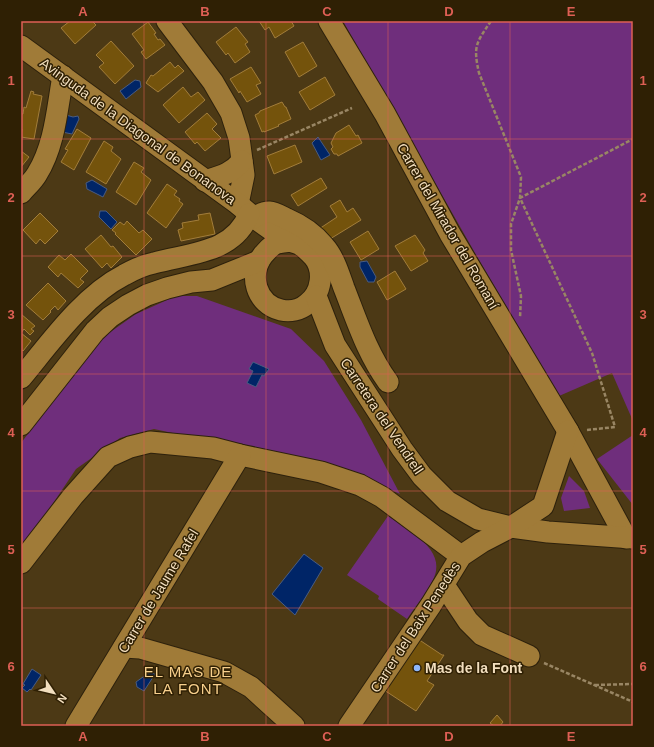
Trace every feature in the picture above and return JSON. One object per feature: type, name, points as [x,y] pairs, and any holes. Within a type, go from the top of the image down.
[{"type":"street","points":[[21,378],[80,308],[100,291],[123,275],[153,263],[216,248],[235,236],[246,223],[247,212],[244,175],[249,156],[239,138],[231,113],[213,82],[167,21]]},
{"type":"street","name":"Carrer del Mirador del Romaní","points":[[330,21],[385,114],[450,234],[630,538]]},
{"type":"street","name":"Avinguda de la Diagonal de Bonanova","points":[[21,46],[289,242]]},
{"type":"street","points":[[21,192],[36,175],[45,158],[51,140],[63,76]]},
{"type":"street","points":[[205,181],[228,174],[235,170],[249,156]]},
{"type":"street","points":[[212,280],[262,257],[276,244],[289,242],[299,244],[313,256],[318,265],[321,275],[320,286],[316,296],[303,307],[285,311],[276,309],[267,304],[260,296],[256,288],[255,274],[262,257],[261,235],[247,212]]},
{"type":"street","points":[[247,212],[272,212],[293,222],[308,232],[325,247],[335,264],[365,344],[376,366],[388,382]]},
{"type":"street","points":[[21,425],[95,331],[110,317],[128,305],[147,295],[191,282],[212,280],[256,288]]},
{"type":"street","name":"Carretera del Vendrell","points":[[316,296],[335,346],[402,449],[422,476],[446,501],[478,519],[511,527],[548,532],[630,538]]},
{"type":"street","name":"Carretera del Vendrell","points":[[295,310],[335,346]]},
{"type":"street","name":"Carrer del Baix Penedès","points":[[349,726],[444,584],[461,556],[482,542],[511,527],[543,506],[568,431]]},
{"type":"street","points":[[21,563],[73,496],[108,457],[130,447],[150,442],[213,448],[321,472],[360,485],[382,497],[461,556]]},
{"type":"street","name":"Carrer de Jaume Rafel","points":[[76,726],[240,455]]},
{"type":"street","points":[[444,584],[468,621],[482,635],[529,656]]},
{"type":"street","points":[[124,647],[140,648],[224,672],[251,687],[294,726]]},
{"type":"path","points":[[491,21],[477,41],[475,57],[479,73],[521,177],[520,198],[511,224],[511,250],[521,296],[520,318]]},
{"type":"path","points":[[249,156],[352,108]]},
{"type":"path","points":[[520,198],[633,139]]},
{"type":"path","points":[[520,198],[592,353],[615,428],[568,431]]},
{"type":"path","points":[[529,656],[633,702]]},
{"type":"path","points":[[592,685],[633,684]]},
{"type":"shaded area","points":[[343,21],[633,21],[633,421],[612,373],[559,396],[475,253]]},
{"type":"shaded area","points":[[176,296],[197,296],[291,329],[324,361],[361,420],[400,494],[349,471],[154,429],[120,438],[76,469],[21,551],[21,443],[99,340],[136,314]]},
{"type":"shaded area","points":[[633,435],[633,505],[597,459]]},
{"type":"shaded area","points":[[569,476],[584,491],[590,508],[564,511],[561,498]]},
{"type":"shaded area","points":[[388,516],[420,539],[433,554],[436,562],[435,576],[432,582],[407,619],[378,599],[379,596],[347,575]]},
{"type":"water","points":[[135,80],[140,81],[141,87],[126,99],[120,91]]},
{"type":"water","points":[[66,115],[73,117],[78,116],[79,119],[72,134],[62,132]]},
{"type":"water","points":[[318,137],[330,155],[321,160],[312,143]]},
{"type":"water","points":[[92,180],[107,189],[103,197],[87,189],[86,183]]},
{"type":"water","points":[[100,211],[106,211],[117,222],[111,229],[99,217]]},
{"type":"water","points":[[367,261],[376,277],[374,282],[368,282],[360,267],[360,262]]},
{"type":"water","points":[[253,362],[269,369],[264,376],[262,375],[256,387],[247,383],[253,371],[249,369]]},
{"type":"water","points":[[304,554],[323,568],[295,615],[272,594]]},
{"type":"water","points":[[32,669],[41,675],[31,690],[30,689],[27,692],[22,688],[25,685],[23,684]]},
{"type":"water","points":[[150,672],[155,674],[144,691],[137,687],[136,682]]},
{"type":"building","points":[[70,21],[92,21],[96,25],[75,44],[61,28]]},
{"type":"building","points":[[259,21],[291,21],[294,26],[275,38],[269,27],[265,30]]},
{"type":"building","points":[[148,22],[156,33],[154,34],[158,40],[160,39],[165,45],[146,59],[141,52],[144,50],[132,34]]},
{"type":"building","points":[[236,27],[248,42],[245,44],[250,52],[235,63],[228,53],[226,55],[216,42]]},
{"type":"building","points":[[111,41],[134,66],[115,84],[99,67],[104,63],[96,55]]},
{"type":"building","points":[[303,42],[317,66],[299,77],[285,52]]},
{"type":"building","points":[[170,62],[175,68],[178,65],[184,71],[158,92],[146,83],[151,75],[153,76]]},
{"type":"building","points":[[251,67],[261,83],[256,85],[261,94],[247,102],[230,79]]},
{"type":"building","points":[[325,77],[335,95],[310,110],[299,92]]},
{"type":"building","points":[[183,87],[191,97],[198,92],[205,100],[179,123],[163,105]]},
{"type":"building","points":[[31,91],[34,92],[33,94],[42,96],[34,139],[21,137],[21,114],[23,114],[24,107],[26,108]]},
{"type":"building","points":[[282,102],[291,119],[278,125],[279,126],[262,132],[255,115],[260,111]]},
{"type":"building","points":[[207,113],[217,124],[212,129],[221,138],[205,151],[197,142],[195,144],[185,132]]},
{"type":"building","points":[[349,125],[356,136],[358,135],[362,143],[338,156],[337,154],[334,154],[331,149],[333,147],[331,143],[336,133]]},
{"type":"building","points":[[77,129],[91,138],[74,170],[61,162],[68,150],[65,149]]},
{"type":"building","points":[[104,141],[113,147],[111,151],[121,159],[106,184],[86,172]]},
{"type":"building","points":[[295,145],[302,162],[274,174],[267,156]]},
{"type":"building","points":[[21,151],[29,157],[21,167]]},
{"type":"building","points":[[134,162],[144,168],[141,172],[151,180],[136,205],[116,192]]},
{"type":"building","points":[[321,178],[327,188],[298,206],[291,195]]},
{"type":"building","points":[[167,184],[177,191],[174,195],[180,199],[179,201],[183,204],[166,228],[147,213]]},
{"type":"building","points":[[340,200],[347,212],[353,208],[361,220],[330,239],[319,229],[337,217],[330,206]]},
{"type":"building","points":[[40,213],[58,231],[45,244],[40,239],[36,244],[23,230]]},
{"type":"building","points":[[210,213],[215,234],[181,241],[178,230],[183,228],[182,223],[199,220],[198,215]]},
{"type":"building","points":[[127,221],[139,233],[143,230],[152,239],[136,255],[112,230],[120,222],[124,225]]},
{"type":"building","points":[[368,231],[379,249],[361,260],[350,242]]},
{"type":"building","points":[[101,235],[122,257],[111,268],[107,263],[102,268],[85,249]]},
{"type":"building","points":[[415,235],[425,250],[423,253],[428,261],[411,271],[395,246]]},
{"type":"building","points":[[71,254],[88,271],[80,279],[84,282],[78,288],[61,273],[58,277],[48,267],[59,255],[65,260]]},
{"type":"building","points":[[395,271],[406,289],[387,300],[377,282]]},
{"type":"building","points":[[48,283],[66,301],[58,310],[55,306],[43,320],[26,305]]},
{"type":"building","points":[[21,314],[35,326],[31,329],[34,331],[30,335],[24,329],[21,333]]},
{"type":"building","points":[[21,333],[31,341],[23,351],[21,349]]},
{"type":"building","name":"Mas de la Font","points":[[418,639],[444,655],[427,681],[434,685],[416,711],[384,690]]},
{"type":"building","points":[[497,715],[503,722],[500,726],[494,726],[490,723]]},
{"type":"place","name":"Mas de la Font","points":[[417,668]]},
{"type":"district","name":"EL MAS DE LA FONT","points":[[188,680]]}]
